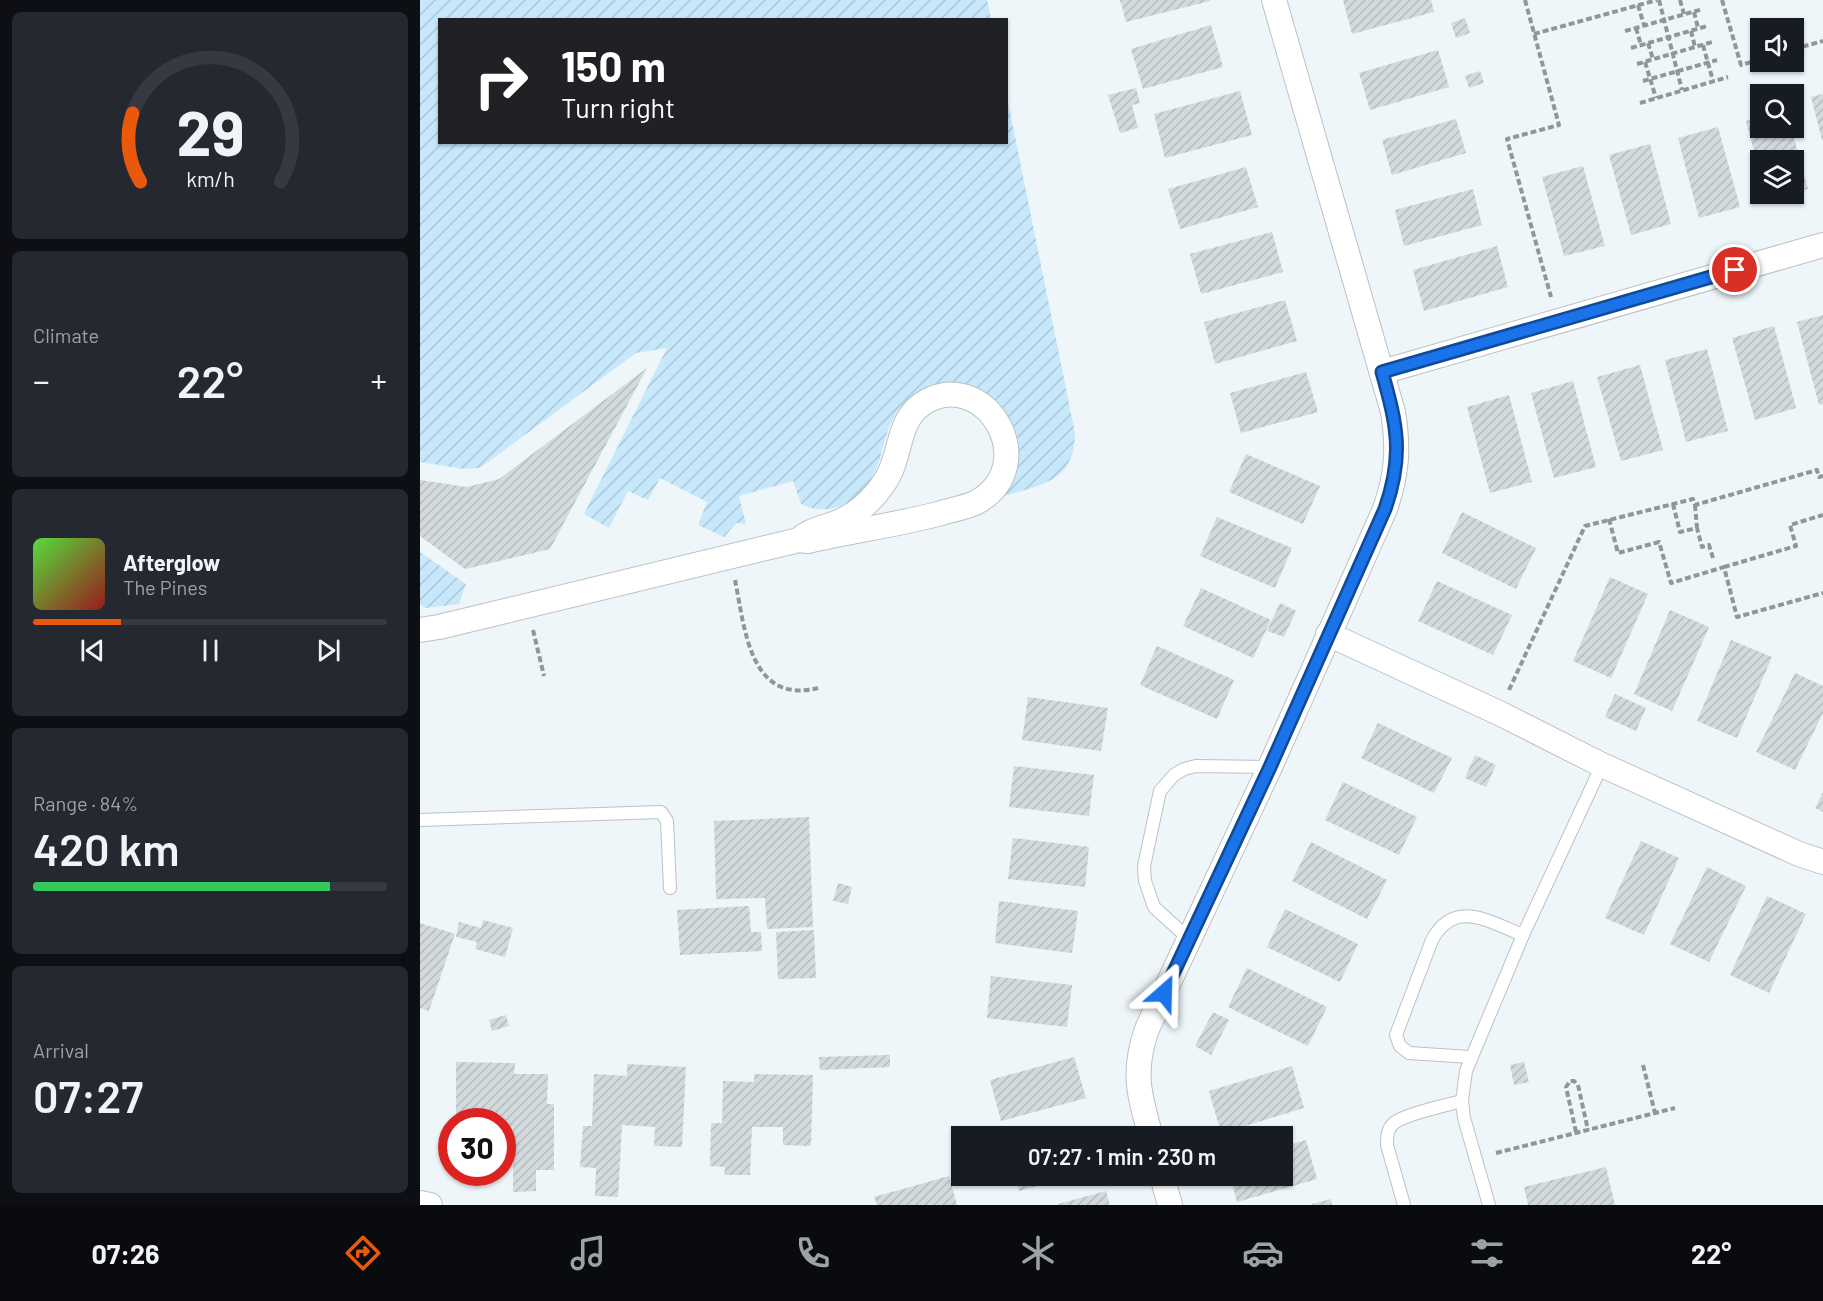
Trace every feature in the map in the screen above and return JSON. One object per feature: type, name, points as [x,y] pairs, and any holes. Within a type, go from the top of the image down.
[{"type":"street","points":[[1148,1126],[1139,1088],[1138,1068],[1147,1029],[1270,767],[1385,509],[1393,486],[1397,461],[1397,436],[1393,412],[1274,0]]},
{"type":"street","points":[[1382,372],[1823,245]]},
{"type":"street","points":[[420,630],[799,540],[808,541],[893,525],[975,502],[988,494],[998,483],[1004,468],[1007,452],[1005,437],[998,421],[990,411],[969,399],[947,395],[927,401],[908,419],[902,430],[894,466],[886,482],[875,496],[863,508],[848,517],[807,533],[799,540]]},
{"type":"street","points":[[1328,634],[1498,713],[1602,765],[1799,854],[1823,862]]},
{"type":"street","points":[[1165,1186],[1170,1205]]},
{"type":"street","points":[[420,1203],[430,1205]]},
{"type":"lane","points":[[1489,1205],[1464,1118],[1462,1101],[1466,1071],[1523,936],[1602,765]]},
{"type":"lane","points":[[1189,939],[1154,907],[1145,881],[1144,866],[1160,791],[1174,775],[1196,766],[1270,767]]},
{"type":"lane","points":[[420,820],[662,812],[668,821],[670,888]]},
{"type":"lane","points":[[1470,1057],[1409,1053],[1400,1046],[1396,1035],[1432,940],[1439,927],[1451,919],[1466,915],[1523,936]]},
{"type":"lane","points":[[1404,1205],[1387,1145],[1389,1129],[1401,1119],[1462,1101]]},
{"type":"path","points":[[1525,0],[1559,125],[1507,139],[1558,321]]},
{"type":"path","points":[[1534,34],[1658,0],[1682,90]]},
{"type":"path","points":[[1680,0],[1684,14]]},
{"type":"path","points":[[1722,0],[1742,65],[1750,62]]},
{"type":"path","points":[[1638,5],[1644,25]]},
{"type":"path","points":[[1625,31],[1703,9]]},
{"type":"path","points":[[1694,12],[1698,28]]},
{"type":"path","points":[[1631,48],[1707,26]]},
{"type":"path","points":[[1636,27],[1641,45]]},
{"type":"path","points":[[1691,31],[1695,47]]},
{"type":"path","points":[[1804,46],[1823,41]]},
{"type":"path","points":[[1637,64],[1712,42]]},
{"type":"path","points":[[1648,43],[1653,59]]},
{"type":"path","points":[[1703,45],[1713,81]]},
{"type":"path","points":[[1643,81],[1717,60]]},
{"type":"path","points":[[1645,62],[1656,98]]},
{"type":"path","points":[[1640,103],[1728,77]]},
{"type":"path","points":[[1695,505],[1817,470],[1819,477],[1823,476]]},
{"type":"path","points":[[1498,713],[1586,526],[1693,499],[1702,547],[1710,545],[1713,558]]},
{"type":"path","points":[[1673,504],[1680,532],[1697,528]]},
{"type":"path","points":[[1609,519],[1618,553],[1659,542],[1671,583],[1796,546],[1790,525],[1823,515]]},
{"type":"path","points":[[730,556],[748,640],[756,664],[773,683],[784,688],[807,690],[818,688]]},
{"type":"path","points":[[1724,567],[1737,617],[1823,593]]},
{"type":"path","points":[[527,606],[543,676]]},
{"type":"path","points":[[1643,1065],[1655,1113]]},
{"type":"path","points":[[1576,1132],[1566,1087],[1570,1081],[1574,1080],[1578,1085],[1588,1130]]},
{"type":"path","points":[[1475,1158],[1675,1108]]},
{"type":"shaded area","points":[[420,0],[987,0],[991,18],[438,18],[438,144],[1008,144],[1008,102],[1075,433],[1074,449],[1063,471],[1043,484],[1004,496],[1018,459],[1017,442],[1009,420],[915,395],[902,406],[893,419],[870,480],[855,498],[846,504],[824,509],[801,504],[793,481],[739,496],[746,524],[736,523],[724,537],[698,525],[707,502],[660,478],[648,500],[628,491],[609,528],[584,514],[667,348],[636,353],[480,468],[464,469],[420,462]]},
{"type":"shaded area","points":[[420,552],[466,584],[459,604],[425,608],[420,604]]},
{"type":"building","points":[[1120,0],[1210,0],[1210,1],[1126,22]]},
{"type":"building","points":[[1343,0],[1431,0],[1434,12],[1352,34]]},
{"type":"building","points":[[1465,18],[1470,33],[1456,38],[1451,23]]},
{"type":"building","points":[[1211,25],[1223,67],[1143,89],[1131,49]]},
{"type":"building","points":[[1438,50],[1449,87],[1370,110],[1359,73]]},
{"type":"building","points":[[1480,71],[1484,83],[1469,88],[1465,76]]},
{"type":"building","points":[[1136,88],[1140,103],[1132,105],[1138,128],[1120,133],[1108,95]]},
{"type":"building","points":[[1240,91],[1252,135],[1165,158],[1154,114]]},
{"type":"building","points":[[1823,94],[1823,140],[1822,140],[1811,97]]},
{"type":"building","points":[[1456,119],[1466,153],[1392,175],[1382,140]]},
{"type":"building","points":[[1750,120],[1750,136],[1746,121]]},
{"type":"building","points":[[1718,127],[1740,207],[1699,218],[1678,138]]},
{"type":"building","points":[[1750,138],[1794,138],[1797,150],[1754,150]]},
{"type":"building","points":[[1650,144],[1671,224],[1631,235],[1609,155]]},
{"type":"building","points":[[1583,166],[1605,246],[1564,256],[1542,177]]},
{"type":"building","points":[[1246,167],[1258,207],[1180,229],[1168,189]]},
{"type":"building","points":[[1804,175],[1808,189],[1804,190]]},
{"type":"building","points":[[1473,189],[1482,225],[1404,246],[1395,210]]},
{"type":"building","points":[[1272,232],[1283,272],[1201,294],[1190,254]]},
{"type":"building","points":[[1497,246],[1508,287],[1424,311],[1413,270]]},
{"type":"building","points":[[1285,300],[1297,341],[1215,364],[1204,322]]},
{"type":"building","points":[[1823,315],[1823,404],[1819,405],[1797,322]]},
{"type":"building","points":[[1774,326],[1796,408],[1755,420],[1732,338]]},
{"type":"building","points":[[1707,349],[1728,431],[1686,442],[1665,360]]},
{"type":"building","points":[[1640,365],[1663,450],[1621,461],[1597,377]]},
{"type":"building","points":[[647,368],[550,549],[465,569],[420,536],[420,480],[467,487],[499,479]]},
{"type":"building","points":[[1306,372],[1318,412],[1241,433],[1230,393]]},
{"type":"building","points":[[1573,381],[1596,467],[1554,478],[1531,393]]},
{"type":"building","points":[[1509,395],[1532,482],[1490,493],[1467,407]]},
{"type":"building","points":[[1246,454],[1320,486],[1303,524],[1229,492]]},
{"type":"building","points":[[1462,512],[1536,548],[1516,589],[1442,553]]},
{"type":"building","points":[[1217,517],[1292,548],[1275,588],[1200,556]]},
{"type":"building","points":[[1610,577],[1648,594],[1611,678],[1573,661]]},
{"type":"building","points":[[1437,581],[1512,615],[1493,655],[1418,621]]},
{"type":"building","points":[[1201,588],[1271,620],[1253,658],[1183,626]]},
{"type":"building","points":[[1280,603],[1296,611],[1284,637],[1267,631]]},
{"type":"building","points":[[1670,610],[1709,627],[1672,711],[1634,694]]},
{"type":"building","points":[[1731,640],[1772,657],[1737,738],[1697,721]]},
{"type":"building","points":[[1157,646],[1234,680],[1217,719],[1140,685]]},
{"type":"building","points":[[1795,673],[1823,686],[1823,713],[1795,770],[1756,752]]},
{"type":"building","points":[[1615,694],[1646,708],[1636,731],[1605,717]]},
{"type":"building","points":[[1028,697],[1108,708],[1101,751],[1022,740]]},
{"type":"building","points":[[1378,723],[1452,758],[1434,793],[1361,758]]},
{"type":"building","points":[[1475,755],[1496,765],[1486,787],[1465,778]]},
{"type":"building","points":[[1014,766],[1094,775],[1089,816],[1009,807]]},
{"type":"building","points":[[1343,782],[1417,817],[1399,855],[1325,820]]},
{"type":"building","points":[[1823,792],[1823,812],[1815,808]]},
{"type":"building","points":[[809,817],[813,927],[767,929],[765,898],[716,899],[714,821]]},
{"type":"building","points":[[1013,838],[1089,847],[1085,887],[1008,879]]},
{"type":"building","points":[[1641,841],[1679,858],[1644,935],[1605,918]]},
{"type":"building","points":[[1311,842],[1387,880],[1367,919],[1292,881]]},
{"type":"building","points":[[1707,867],[1746,886],[1709,962],[1670,944]]},
{"type":"building","points":[[838,883],[852,887],[848,904],[833,901]]},
{"type":"building","points":[[1767,896],[1806,914],[1769,993],[1730,975]]},
{"type":"building","points":[[999,901],[1078,911],[1072,953],[995,943]]},
{"type":"building","points":[[749,906],[751,932],[761,932],[762,951],[680,955],[677,910]]},
{"type":"building","points":[[1285,909],[1358,944],[1340,982],[1267,947]]},
{"type":"building","points":[[483,920],[513,928],[505,957],[475,949],[477,942],[456,937],[459,922],[481,928]]},
{"type":"building","points":[[420,923],[455,934],[429,1011],[420,1008]]},
{"type":"building","points":[[814,930],[816,978],[778,979],[776,932]]},
{"type":"building","points":[[1247,968],[1327,1007],[1308,1046],[1228,1007]]},
{"type":"building","points":[[991,976],[1072,985],[1067,1027],[987,1018]]},
{"type":"building","points":[[1213,1012],[1229,1020],[1211,1055],[1195,1046]]},
{"type":"building","points":[[506,1015],[509,1026],[492,1031],[489,1020]]},
{"type":"building","points":[[890,1055],[890,1067],[820,1070],[819,1057]]},
{"type":"building","points":[[1074,1057],[1086,1098],[1001,1121],[990,1080]]},
{"type":"building","points":[[456,1062],[515,1063],[514,1074],[548,1074],[547,1104],[554,1104],[554,1170],[536,1170],[536,1191],[513,1192],[513,1186],[516,1186],[516,1108],[456,1108]]},
{"type":"building","points":[[1524,1062],[1529,1082],[1514,1085],[1510,1065]]},
{"type":"building","points":[[627,1064],[686,1067],[682,1147],[654,1146],[655,1127],[622,1125],[618,1197],[595,1196],[596,1168],[580,1167],[583,1126],[592,1126],[594,1074],[627,1076]]},
{"type":"building","points":[[1292,1066],[1304,1108],[1244,1126],[1219,1126],[1209,1091]]},
{"type":"building","points":[[754,1074],[813,1075],[811,1146],[783,1145],[783,1127],[752,1127],[750,1175],[724,1175],[725,1167],[710,1166],[711,1123],[722,1123],[723,1081],[754,1082]]},
{"type":"building","points":[[1306,1140],[1317,1179],[1293,1186],[1293,1144]]},
{"type":"building","points":[[1606,1167],[1615,1205],[1528,1205],[1524,1187]]},
{"type":"building","points":[[949,1176],[957,1205],[877,1205],[874,1197]]},
{"type":"building","points":[[1018,1186],[1037,1186],[1019,1191]]},
{"type":"building","points":[[1233,1186],[1293,1186],[1237,1202]]},
{"type":"building","points":[[1106,1191],[1110,1205],[1058,1205],[1058,1204]]},
{"type":"building","points":[[1331,1199],[1332,1205],[1312,1205],[1312,1204]]},
{"type":"route","points":[[1164,993],[1270,767],[1385,509],[1393,486],[1397,461],[1397,436],[1382,372],[1735,270]]}]
